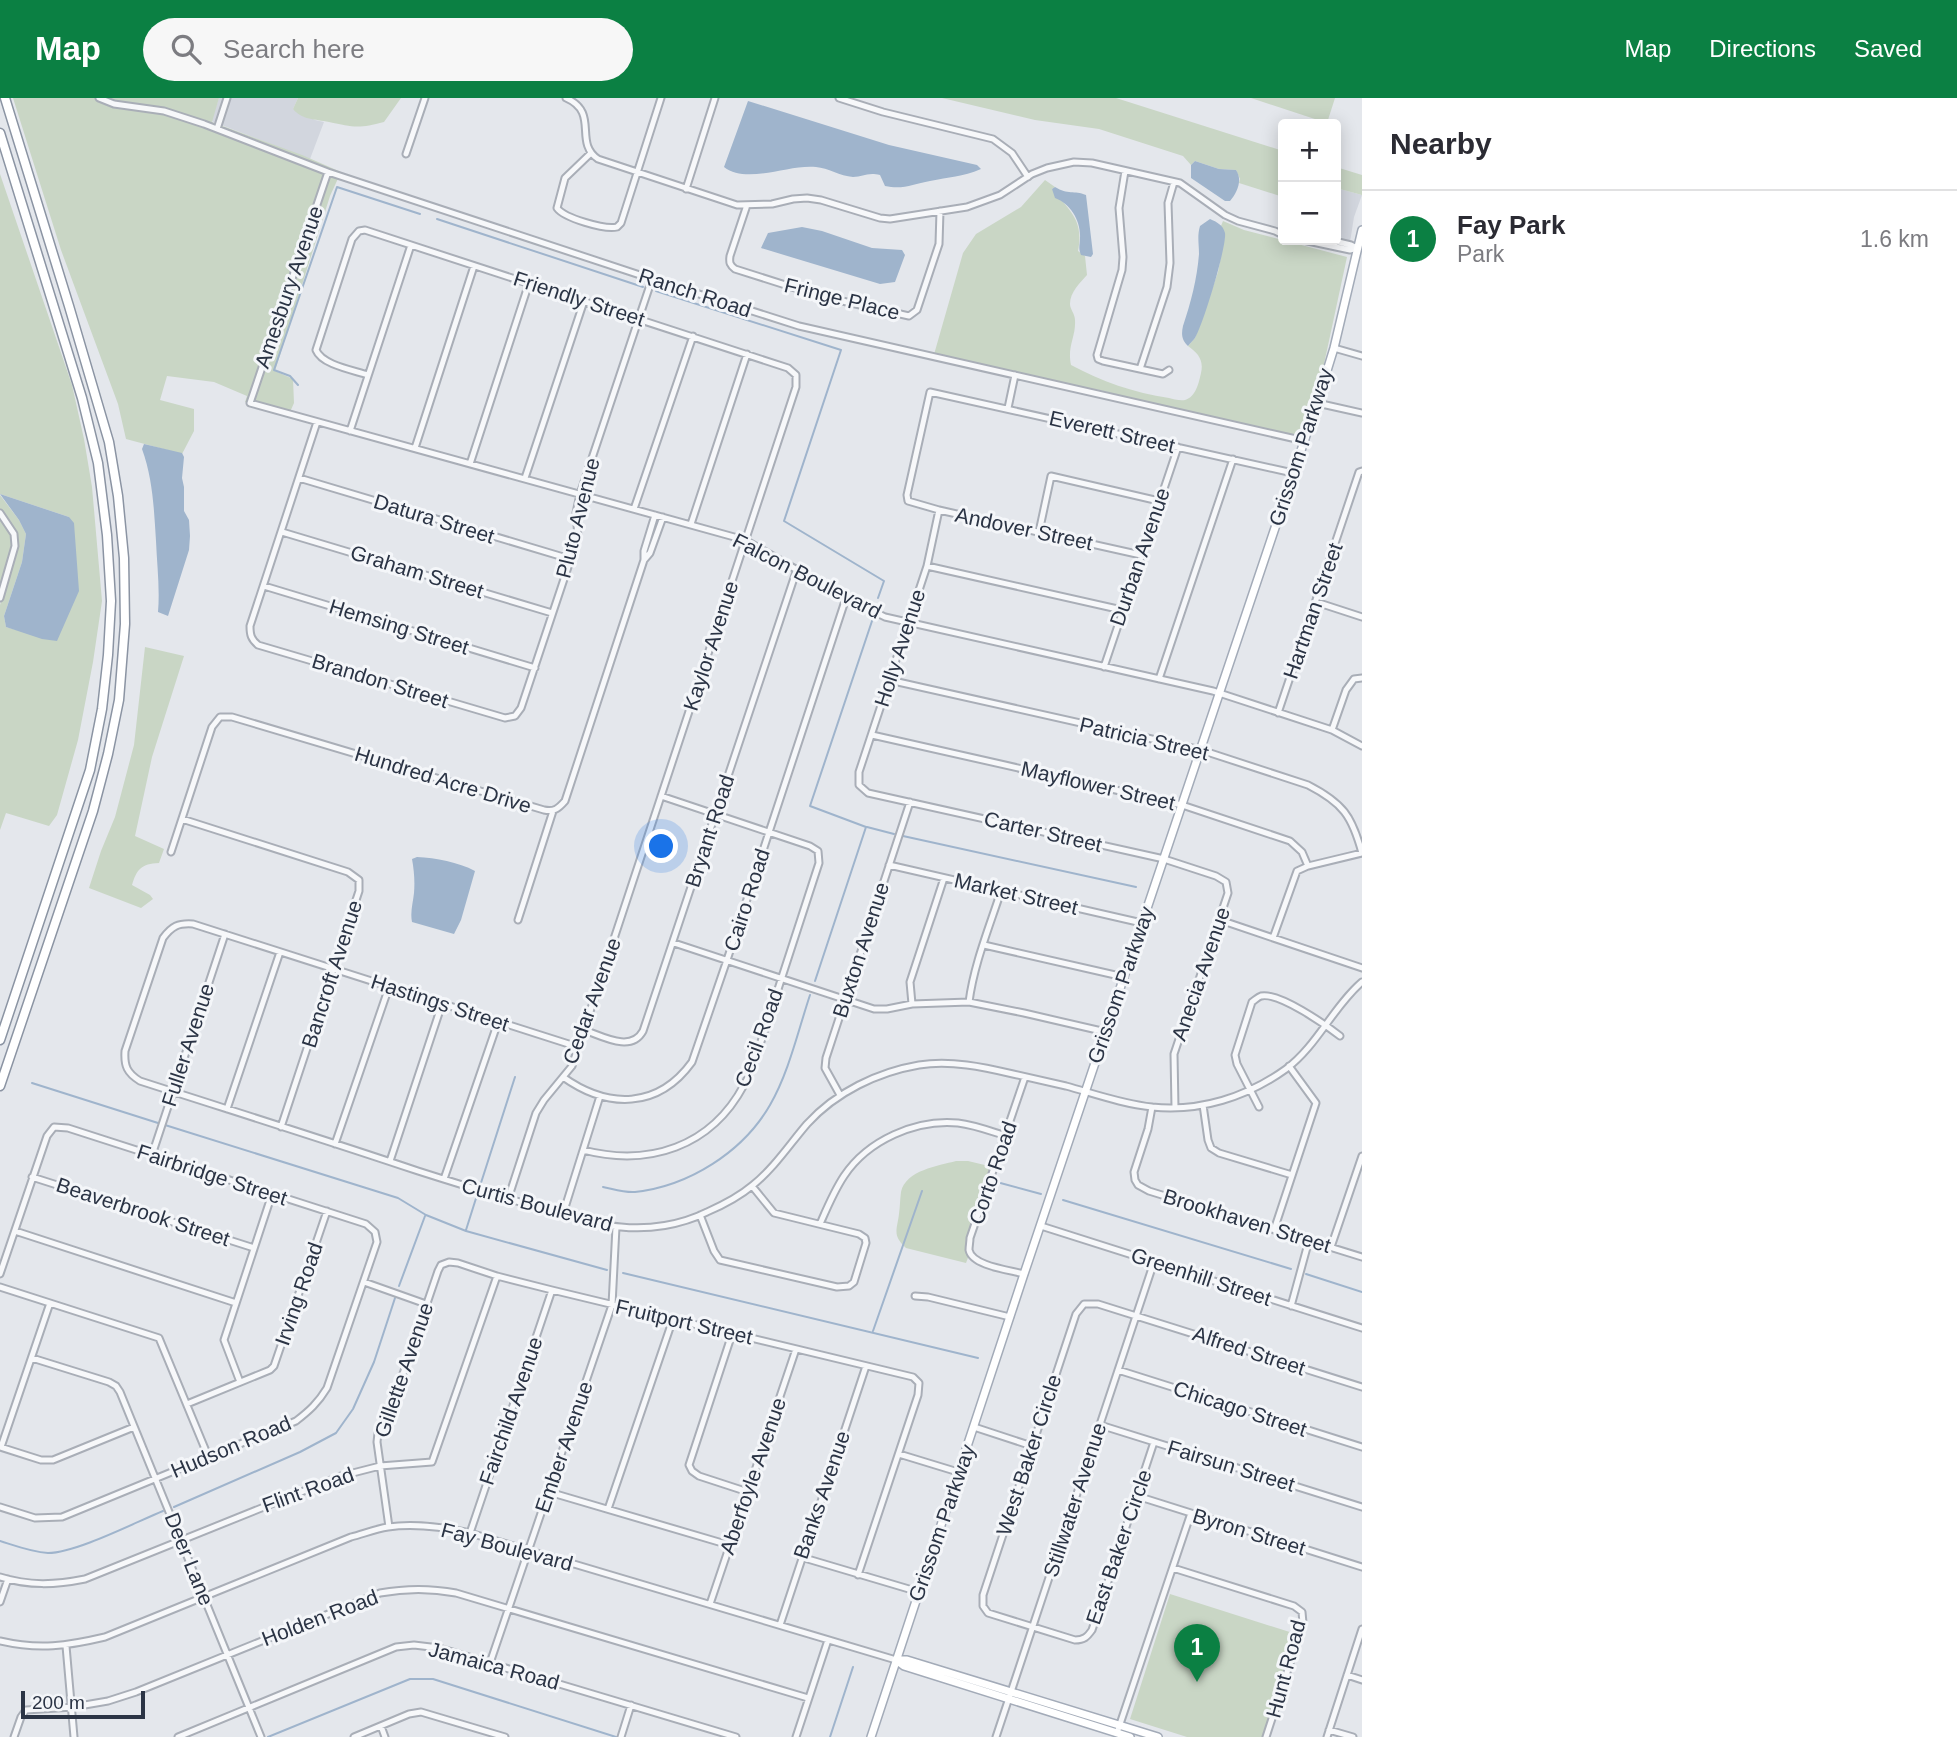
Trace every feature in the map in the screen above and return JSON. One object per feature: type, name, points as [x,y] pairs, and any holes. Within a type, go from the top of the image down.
[{"type":"highway","points":[[0,1086],[93,811],[118,699],[125,624],[124,558],[109,442],[5,98]]},
{"type":"highway","points":[[0,133],[79,386],[98,463],[107,535],[111,601],[102,709],[90,771],[0,1040]]},
{"type":"main road","name":"Grissom Parkway","points":[[870,1737],[1305,441],[1334,348],[1362,230]]},
{"type":"main road","name":"Fay Boulevard","points":[[896,1660],[904,1666],[1119,1729],[1158,1737]]},
{"type":"main road","name":"Fay Boulevard","points":[[1119,1729],[1130,1737]]},
{"type":"street","name":"Ranch Road","points":[[99,98],[114,104],[164,111],[328,172],[799,326],[1305,441]]},
{"type":"street","points":[[217,129],[227,98]]},
{"type":"street","points":[[406,154],[425,98]]},
{"type":"street","points":[[566,98],[575,102],[583,114],[586,140],[591,153],[598,159],[726,202],[772,204],[807,198],[890,219],[984,202],[1046,168],[1074,162],[1092,163],[1174,182],[1232,218],[1278,232]]},
{"type":"street","points":[[591,153],[565,178],[557,208],[562,214],[608,229],[617,227],[621,223],[661,98]]},
{"type":"street","points":[[686,189],[715,98]]},
{"type":"street","points":[[839,98],[883,112],[993,139],[1012,153],[1028,177]]},
{"type":"street","points":[[1125,171],[1119,208],[1122,270],[1097,355],[1098,359],[1103,361],[1163,374],[1169,370]]},
{"type":"street","name":"Amesbury Avenue","points":[[250,403],[328,172]]},
{"type":"street","points":[[1140,369],[1167,287],[1170,263],[1168,202],[1174,182]]},
{"type":"street","name":"Fringe Place","points":[[747,205],[730,256],[730,266],[820,296],[909,316],[917,310],[939,244],[940,211]]},
{"type":"street","name":"Friendly Street","points":[[368,375],[325,361],[319,357],[316,350],[352,239],[359,231],[370,231],[693,336],[788,368],[796,375]]},
{"type":"street","points":[[1341,242],[1357,248]]},
{"type":"street","points":[[350,431],[411,245]]},
{"type":"street","points":[[1326,245],[1350,250],[1357,248]]},
{"type":"street","points":[[415,448],[474,265]]},
{"type":"street","name":"Pluto Avenue","points":[[515,716],[521,708],[578,537],[576,513],[580,494],[652,279]]},
{"type":"street","points":[[470,464],[529,283]]},
{"type":"street","points":[[525,478],[584,301]]},
{"type":"street","points":[[634,509],[693,336]]},
{"type":"street","points":[[1334,348],[1362,356]]},
{"type":"street","points":[[691,524],[747,354]]},
{"type":"street","name":"Kaylor Avenue","points":[[661,796],[796,387],[796,375]]},
{"type":"street","points":[[1008,408],[1015,375]]},
{"type":"street","name":"Everett Street","points":[[908,501],[907,495],[930,392],[1293,473]]},
{"type":"street","name":"Falcon Boulevard","points":[[250,403],[745,540],[846,598],[885,617],[1220,693],[1332,730],[1362,746]]},
{"type":"street","points":[[1317,403],[1362,413]]},
{"type":"street","points":[[264,586],[317,422]]},
{"type":"street","name":"Durban Avenue","points":[[1104,667],[1178,447]]},
{"type":"street","points":[[1159,679],[1233,459]]},
{"type":"street","name":"Hartman Street","points":[[1278,713],[1359,472],[1362,471]]},
{"type":"street","points":[[1039,532],[1051,476],[1158,501]]},
{"type":"street","name":"Datura Street","points":[[299,478],[570,559]]},
{"type":"street","name":"Andover Street","points":[[908,501],[1141,555]]},
{"type":"street","name":"Holly Avenue","points":[[859,785],[859,772],[927,566],[939,510]]},
{"type":"street","points":[[0,513],[14,534],[15,546],[0,598]]},
{"type":"street","name":"Hundred Acre Drive","points":[[182,819],[212,727],[219,717],[225,716],[553,811],[559,808],[565,801],[644,560],[644,551],[655,515]]},
{"type":"street","name":"Hundred Acre Drive","points":[[644,560],[650,552],[663,517]]},
{"type":"street","name":"Graham Street","points":[[282,532],[552,613]]},
{"type":"street","points":[[927,566],[1122,610]]},
{"type":"street","name":"Bryant Road","points":[[584,1030],[620,1042],[629,1043],[640,1038],[797,569]]},
{"type":"street","name":"Brandon Street","points":[[264,586],[250,626],[252,640],[258,645],[505,718],[515,716]]},
{"type":"street","name":"Hemsing Street","points":[[264,586],[535,667]]},
{"type":"street","name":"Cairo Road","points":[[563,1077],[579,1088],[600,1096],[636,1099],[661,1092],[682,1075],[692,1062],[846,598]]},
{"type":"street","points":[[1316,602],[1362,617]]},
{"type":"street","points":[[1332,730],[1346,690],[1354,679],[1362,678]]},
{"type":"street","name":"Patricia Street","points":[[889,680],[1201,750],[1308,786],[1335,802],[1346,813],[1355,829],[1362,853]]},
{"type":"street","name":"Mayflower Street","points":[[872,735],[1182,805],[1290,841],[1302,852],[1308,866]]},
{"type":"street","name":"Carter Street","points":[[859,785],[868,793],[1164,859],[1216,876],[1226,883]]},
{"type":"street","points":[[661,796],[769,833]]},
{"type":"street","name":"Cedar Avenue","points":[[508,1199],[536,1113],[572,1066],[661,796]]},
{"type":"street","name":"Buxton Avenue","points":[[840,1095],[825,1068],[826,1058],[910,802]]},
{"type":"street","points":[[518,920],[553,811]]},
{"type":"street","points":[[171,852],[182,819]]},
{"type":"street","name":"Bancroft Avenue","points":[[182,819],[348,872],[359,880],[359,891],[281,1127]]},
{"type":"street","name":"Cecil Road","points":[[583,1150],[606,1156],[631,1157],[676,1148],[712,1127],[729,1109],[745,1085],[819,863],[818,851],[810,846],[769,833]]},
{"type":"street","points":[[1273,938],[1297,871],[1362,853]]},
{"type":"street","name":"Market Street","points":[[889,865],[1142,923]]},
{"type":"street","points":[[912,1004],[910,982],[944,878]]},
{"type":"street","name":"Anecia Avenue","points":[[1175,1108],[1174,1054],[1220,920],[1228,893],[1226,883]]},
{"type":"street","points":[[969,1002],[971,982],[1001,891]]},
{"type":"street","points":[[1220,920],[1362,968]]},
{"type":"street","name":"Hastings Street","points":[[127,1071],[124,1064],[125,1051],[163,938],[170,928],[181,923],[193,924],[578,1047]]},
{"type":"street","name":"Fuller Avenue","points":[[152,1155],[225,934]]},
{"type":"street","points":[[674,943],[874,1009],[912,1004],[969,1002],[1106,1032]]},
{"type":"street","points":[[984,945],[1124,977]]},
{"type":"street","points":[[227,1109],[280,952]]},
{"type":"street","name":"Curtis Boulevard","points":[[127,1071],[140,1081],[172,1092],[508,1199],[616,1227],[639,1228],[700,1215],[720,1206],[752,1186],[775,1164],[809,1122],[840,1095],[899,1069],[924,1064],[974,1066],[1152,1107],[1175,1108],[1228,1099],[1251,1090],[1289,1066],[1362,982]]},
{"type":"street","points":[[335,1144],[389,987]]},
{"type":"street","points":[[1259,1107],[1235,1055],[1252,1002],[1259,996],[1267,996],[1296,1007],[1340,1036]]},
{"type":"street","points":[[390,1161],[442,1004]]},
{"type":"street","points":[[444,1179],[498,1022]]},
{"type":"street","points":[[1274,1230],[1315,1103],[1289,1066]]},
{"type":"street","name":"Corto Road","points":[[1024,1274],[981,1263],[969,1250],[970,1238],[1025,1077]]},
{"type":"street","points":[[562,1214],[600,1096]]},
{"type":"street","points":[[1203,1105],[1211,1148],[1219,1153],[1292,1175]]},
{"type":"street","name":"Brookhaven Street","points":[[1152,1107],[1134,1172],[1138,1185],[1149,1191],[1362,1257]]},
{"type":"street","points":[[820,1224],[846,1172],[884,1139],[916,1128],[957,1123],[1006,1136]]},
{"type":"street","name":"Fairbridge Street","points":[[32,1177],[47,1136],[54,1127],[68,1128],[369,1226]]},
{"type":"street","points":[[1331,1247],[1362,1156]]},
{"type":"street","points":[[0,1274],[32,1177]]},
{"type":"street","name":"Beaverbrook Street","points":[[32,1177],[254,1248]]},
{"type":"street","points":[[700,1215],[720,1260],[837,1287],[849,1286],[854,1282],[866,1243],[865,1238],[859,1234],[774,1213],[752,1186]]},
{"type":"street","points":[[240,1382],[223,1340],[272,1194]]},
{"type":"street","name":"Irving Road","points":[[187,1404],[274,1366],[327,1211]]},
{"type":"street","name":"Hudson Road","points":[[0,1507],[35,1518],[62,1517],[296,1421],[310,1411],[327,1388],[377,1242],[375,1232],[369,1226]]},
{"type":"street","name":"Greenhill Street","points":[[1041,1226],[1362,1328]]},
{"type":"street","name":"Ember Avenue","points":[[491,1663],[612,1305],[616,1227]]},
{"type":"street","points":[[15,1231],[236,1303]]},
{"type":"street","points":[[1291,1306],[1308,1240]]},
{"type":"street","name":"Fruitport Street","points":[[449,1262],[612,1305],[912,1377],[919,1383],[918,1395],[899,1454]]},
{"type":"street","name":"Gillette Avenue","points":[[389,1527],[378,1433],[392,1406],[438,1271],[441,1265],[449,1262]]},
{"type":"street","name":"Stillwater Avenue","points":[[996,1737],[1154,1262]]},
{"type":"street","name":"Flint Road","points":[[0,1577],[33,1584],[58,1584],[85,1579],[341,1476],[380,1466],[432,1462],[497,1276]]},
{"type":"street","points":[[364,1282],[426,1304]]},
{"type":"street","points":[[0,1287],[159,1339],[208,1457]]},
{"type":"street","name":"Fairchild Avenue","points":[[470,1533],[552,1290]]},
{"type":"street","points":[[915,1296],[1010,1317]]},
{"type":"street","points":[[50,1303],[1,1447],[41,1460],[53,1460],[134,1427]]},
{"type":"street","name":"West Baker Circle","points":[[1033,1627],[988,1613],[982,1606],[1032,1446],[1080,1308],[1091,1303],[1136,1315]]},
{"type":"street","name":"Alfred Street","points":[[1136,1315],[1362,1387]]},
{"type":"street","points":[[608,1509],[673,1319]]},
{"type":"street","points":[[732,1334],[689,1465],[699,1476],[747,1492]]},
{"type":"street","name":"Aberfoyle Avenue","points":[[710,1604],[796,1349]]},
{"type":"street","name":"Deer Lane","points":[[32,1358],[116,1386],[261,1737]]},
{"type":"street","name":"Banks Avenue","points":[[779,1625],[866,1366]]},
{"type":"street","name":"Chicago Street","points":[[1118,1370],[1362,1447]]},
{"type":"street","name":"Fairsun Street","points":[[1100,1425],[1362,1507]]},
{"type":"street","points":[[974,1427],[1032,1446]]},
{"type":"street","name":"East Baker Circle","points":[[1033,1627],[1075,1640],[1082,1640],[1092,1630],[1154,1442]]},
{"type":"street","points":[[858,1574],[899,1454],[958,1472]]},
{"type":"street","points":[[549,1492],[729,1545]]},
{"type":"street","name":"Byron Street","points":[[1137,1496],[1362,1567]]},
{"type":"street","points":[[1119,1729],[1191,1513]]},
{"type":"street","name":"Fay Boulevard","points":[[0,1641],[36,1646],[66,1646],[105,1637],[351,1537],[389,1527],[419,1526],[470,1533],[896,1660]]},
{"type":"street","points":[[801,1557],[919,1592]]},
{"type":"street","name":"Hunt Road","points":[[1173,1568],[1294,1606],[1302,1612],[1303,1623],[1266,1737]]},
{"type":"street","points":[[0,1602],[8,1579]]},
{"type":"street","name":"Holden Road","points":[[14,1737],[26,1710],[73,1707],[108,1701],[136,1692],[380,1593],[405,1588],[434,1589],[508,1608],[808,1698]]},
{"type":"street","points":[[1327,1737],[1362,1629]]},
{"type":"street","points":[[796,1737],[828,1640]]},
{"type":"street","name":"Jamaica Road","points":[[178,1737],[397,1647],[414,1645],[439,1648],[736,1737]]},
{"type":"street","points":[[66,1646],[74,1737]]},
{"type":"street","points":[[1347,1675],[1362,1680]]},
{"type":"street","points":[[621,1737],[631,1705]]},
{"type":"street","points":[[354,1737],[409,1714],[421,1712],[505,1737]]},
{"type":"street","points":[[381,1726],[385,1737]]},
{"type":"street","points":[[1329,1730],[1353,1737]]},
{"type":"shaded area","points":[[219,98],[298,98],[293,109],[324,122],[310,159],[211,121]]},
{"type":"shaded area","points":[[1341,189],[1362,195],[1354,217],[1350,242],[1341,240]]},
{"type":"green space","points":[[13,98],[219,98],[212,122],[341,172],[330,196],[275,371],[293,379],[294,403],[290,412],[245,402],[247,396],[214,382],[167,376],[160,400],[194,409],[194,431],[182,454],[126,439],[118,404],[61,250]]},
{"type":"green space","points":[[298,98],[401,98],[384,122],[356,127],[300,115],[293,109]]},
{"type":"green space","points":[[942,98],[1116,98],[1278,149],[1278,195],[1239,183],[1236,170],[1219,169],[1195,161],[1191,165],[1183,156],[1099,129],[1035,120]]},
{"type":"green space","points":[[1251,98],[1335,98],[1328,119],[1315,119]]},
{"type":"green space","points":[[1341,169],[1362,175],[1362,195],[1341,189]]},
{"type":"green space","points":[[0,174],[72,385],[92,487],[102,601],[78,740],[57,815],[49,826],[6,813],[0,830],[0,605],[17,547],[16,533],[0,509],[0,495],[26,534],[22,562],[4,616],[6,627],[20,631],[69,517],[0,494]]},
{"type":"green space","points":[[1045,180],[1055,187],[1052,189],[1070,210],[1077,224],[1078,251],[1085,256],[1087,275],[1070,300],[1075,320],[1070,352],[1071,365],[1131,390],[1177,400],[1192,396],[1201,373],[1201,361],[1188,346],[1195,338],[1218,272],[1225,235],[1221,226],[1223,221],[1278,239],[1278,245],[1301,245],[1347,257],[1324,364],[1298,439],[1099,390],[933,358],[963,253],[976,234],[1021,207]]},
{"type":"green space","points":[[0,517],[12,535],[13,546],[0,591]]},
{"type":"green space","points":[[145,647],[184,656],[152,757],[135,836],[164,849],[159,863],[144,866],[138,871],[132,885],[153,899],[141,908],[89,888],[115,817],[134,745]]},
{"type":"green space","points":[[956,1161],[993,1167],[968,1238],[969,1255],[966,1263],[906,1248],[896,1232],[901,1192],[909,1179],[924,1170]]},
{"type":"green space","points":[[1170,1594],[1296,1634],[1263,1737],[1187,1737],[1130,1719]]},
{"type":"water","points":[[748,101],[889,145],[977,165],[981,169],[897,187],[885,186],[880,175],[853,177],[816,167],[756,174],[733,172],[724,167]]},
{"type":"water","points":[[1195,161],[1219,169],[1236,170],[1238,186],[1230,201],[1225,201],[1191,178],[1191,165]]},
{"type":"water","points":[[1055,187],[1086,195],[1093,254],[1091,257],[1081,255],[1077,219],[1066,204],[1055,198],[1052,189]]},
{"type":"water","points":[[1210,219],[1223,228],[1225,241],[1203,318],[1195,338],[1188,346],[1182,332],[1197,272],[1199,230],[1200,226]]},
{"type":"water","points":[[802,227],[872,248],[902,250],[905,255],[895,282],[880,284],[761,248],[768,233]]},
{"type":"water","points":[[144,444],[182,453],[184,457],[182,478],[184,511],[189,520],[189,550],[168,616],[158,612],[154,506],[149,472],[142,449]]},
{"type":"water","points":[[0,494],[69,517],[74,523],[79,591],[57,641],[6,627],[4,616],[22,562],[26,534]]},
{"type":"water","points":[[417,857],[447,861],[475,871],[461,920],[454,934],[412,922],[412,859]]},
{"type":"waterway","points":[[298,385],[290,376],[274,370],[337,187],[420,214]]},
{"type":"waterway","points":[[437,219],[643,287]]},
{"type":"waterway","points":[[656,291],[841,350],[784,521],[884,581],[878,598]]},
{"type":"waterway","points":[[815,981],[866,827],[810,806],[872,621]]},
{"type":"waterway","points":[[867,827],[894,834]]},
{"type":"waterway","points":[[903,836],[1136,887]]},
{"type":"waterway","points":[[603,1187],[635,1192],[655,1188],[694,1174],[730,1152],[759,1122],[777,1092],[810,995]]},
{"type":"waterway","points":[[480,1186],[515,1077]]},
{"type":"waterway","points":[[32,1083],[158,1123]]},
{"type":"waterway","points":[[165,1125],[398,1198],[426,1215],[466,1231],[607,1270]]},
{"type":"waterway","points":[[993,1181],[1041,1194]]},
{"type":"waterway","points":[[873,1331],[922,1191]]},
{"type":"waterway","points":[[466,1230],[478,1192]]},
{"type":"waterway","points":[[1063,1200],[1291,1269]]},
{"type":"waterway","points":[[399,1286],[425,1216]]},
{"type":"waterway","points":[[623,1273],[978,1358]]},
{"type":"waterway","points":[[1306,1274],[1362,1292]]},
{"type":"waterway","points":[[174,1507],[300,1452],[336,1433],[353,1409],[374,1362],[395,1298]]},
{"type":"waterway","points":[[0,1541],[36,1551],[60,1552],[90,1543],[163,1511]]},
{"type":"waterway","points":[[830,1737],[853,1667]]},
{"type":"waterway","points":[[268,1737],[410,1679],[433,1679],[616,1737]]},
{"type":"place","name":"Fay Park","points":[[1197,1682]]}]
